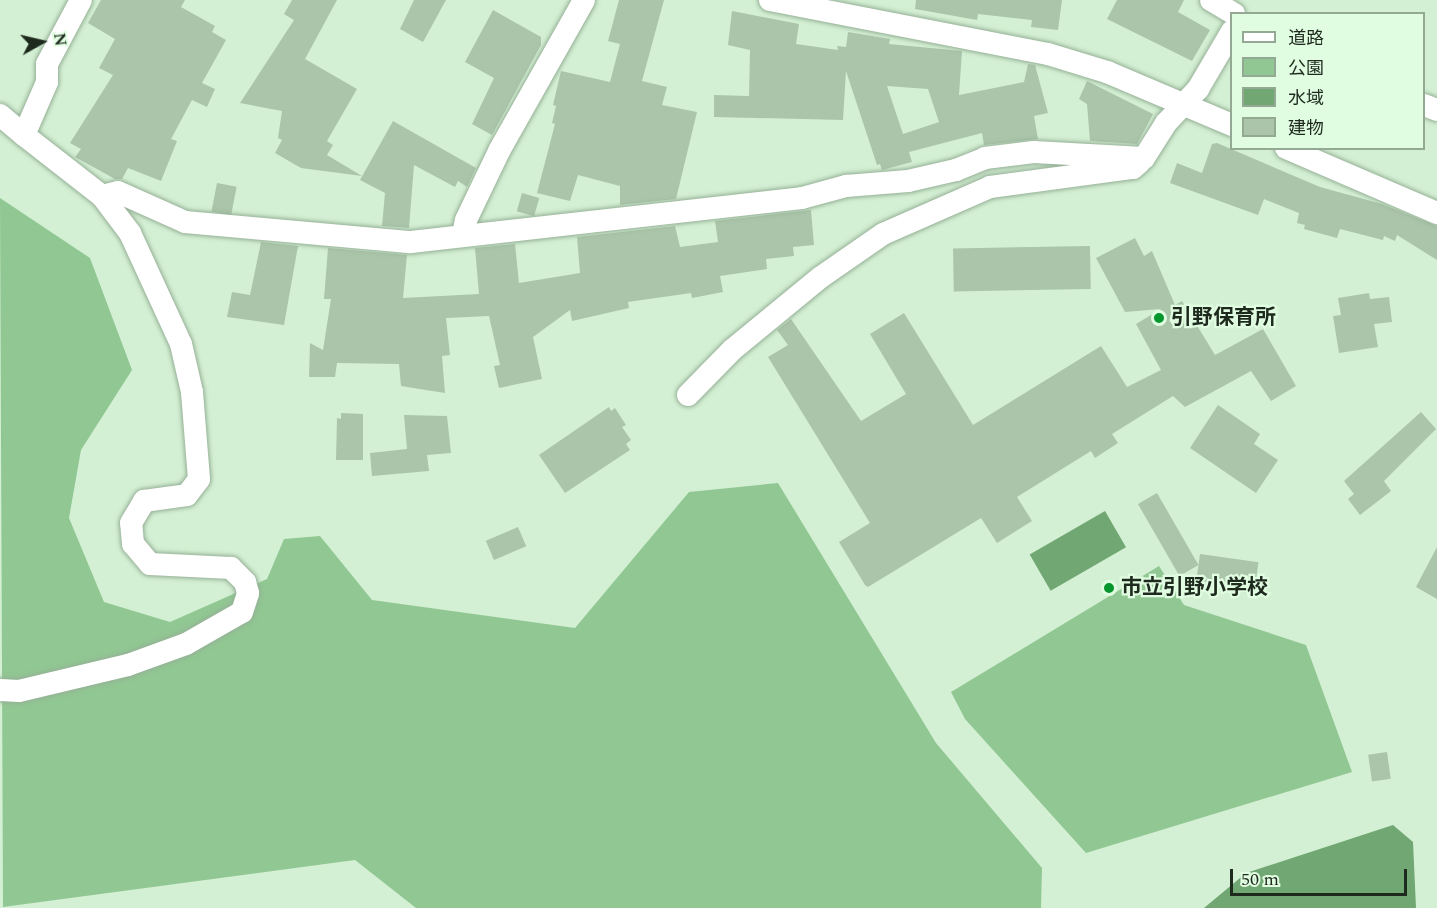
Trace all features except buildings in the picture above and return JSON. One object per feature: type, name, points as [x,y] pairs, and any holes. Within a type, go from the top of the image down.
[{"type":"street","points":[[24,135],[47,82],[47,64],[81,0]]},
{"type":"street","points":[[463,235],[466,220],[499,151],[584,0]]},
{"type":"street","points":[[770,0],[1048,54],[1107,72],[1230,124]]},
{"type":"street","points":[[1210,0],[1231,12]]},
{"type":"street","points":[[688,395],[732,350],[821,277],[883,234],[990,188],[1133,168],[1144,158],[1182,104],[1198,88],[1230,34]]},
{"type":"street","points":[[0,115],[102,196],[130,233],[151,272],[181,344],[192,392],[199,479],[187,495],[144,501],[130,523],[133,544],[150,564],[231,568],[245,582],[248,593],[242,612],[186,644],[117,668],[19,691],[0,690]]},
{"type":"street","points":[[1291,150],[1437,213]]},
{"type":"street","points":[[102,196],[118,192],[185,222],[247,230],[411,242],[802,198],[846,186],[909,181],[956,170],[985,158],[1034,152],[1144,158]]},
{"type":"green space","points":[[0,198],[90,258],[132,370],[81,450],[69,518],[104,602],[170,622],[267,579],[284,539],[320,536],[372,600],[575,628],[689,492],[778,483],[936,743],[1042,868],[1041,908],[416,908],[355,860],[3,907]]},
{"type":"green space","points":[[1159,566],[1184,605],[1306,645],[1352,772],[1086,853],[965,719],[951,692]]},
{"type":"water","points":[[1105,511],[1126,547],[1051,591],[1030,554]]},
{"type":"water","points":[[1393,825],[1413,842],[1416,908],[1204,908],[1246,873]]},
{"type":"place","name":"引野保育所","points":[[1159,318]]},
{"type":"place","name":"市立引野小学校","points":[[1109,588]]}]
